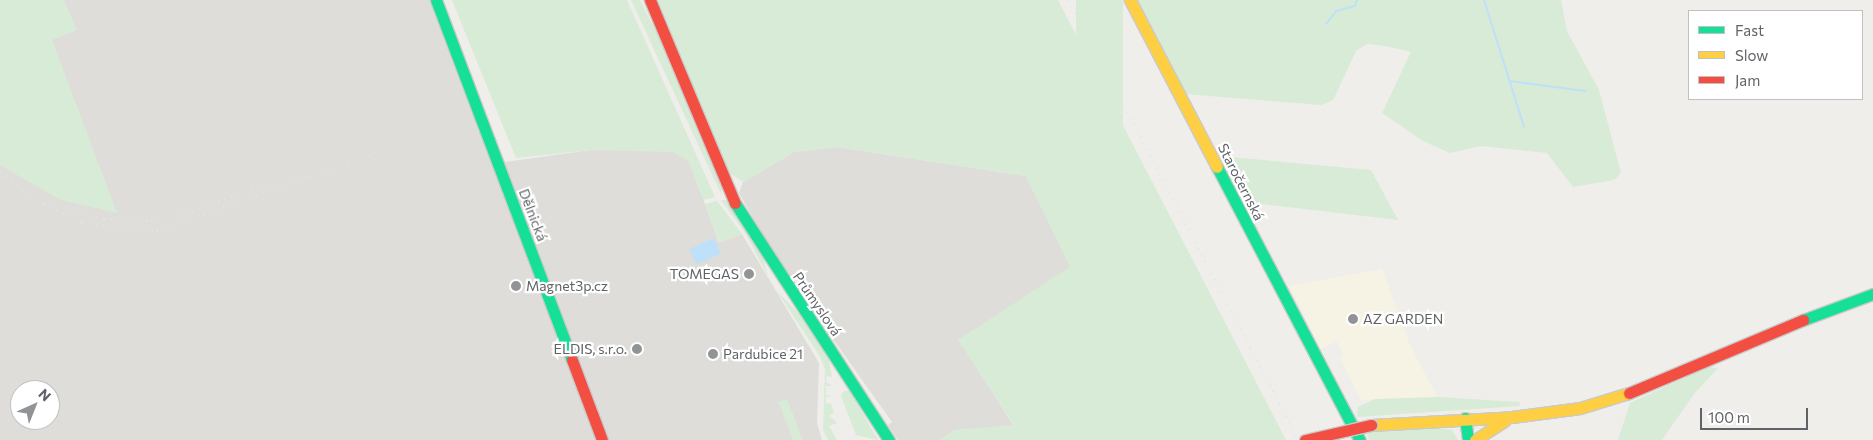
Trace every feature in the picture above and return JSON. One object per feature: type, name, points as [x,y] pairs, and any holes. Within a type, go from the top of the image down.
[{"type":"main road","name":"Dělnická","points":[[436,0],[602,440]]},
{"type":"main road","points":[[644,0],[705,130]]},
{"type":"main road","points":[[650,0],[705,130]]},
{"type":"main road","name":"Staročernská","points":[[1130,0],[1326,379],[1360,440]]},
{"type":"main road","name":"Průmyslová","points":[[705,130],[724,181],[745,221],[889,440]]},
{"type":"main road","points":[[1305,440],[1371,425],[1465,418],[1512,417],[1614,398],[1873,294]]},
{"type":"main road","name":"Staročernská","points":[[1326,379],[1354,440]]},
{"type":"main road","points":[[1475,440],[1486,429],[1512,417]]},
{"type":"main road","points":[[1465,418],[1468,440]]},
{"type":"shaded area","points":[[0,0],[429,0],[491,164],[591,150],[651,149],[674,152],[689,161],[719,242],[742,234],[819,363],[817,423],[822,440],[0,440]]},
{"type":"shaded area","points":[[837,147],[1026,176],[1071,267],[959,340],[1014,426],[955,430],[940,440],[898,440],[888,425],[892,422],[806,301],[807,292],[798,278],[793,281],[765,239],[739,193],[743,182],[794,152]]},
{"type":"shaded area","name":"AZ GARDEN","points":[[1382,269],[1410,345],[1437,397],[1361,400],[1340,358],[1343,353],[1337,341],[1321,349],[1289,286]]},
{"type":"green space","points":[[0,0],[64,0],[77,30],[52,40],[117,213],[61,200],[0,165]]},
{"type":"green space","points":[[452,0],[627,0],[715,197],[703,200],[689,161],[674,152],[591,150],[516,158]]},
{"type":"green space","points":[[631,0],[640,0],[660,39],[722,189],[721,194]]},
{"type":"green space","points":[[658,0],[1058,0],[1286,440],[940,440],[955,430],[1014,425],[958,340],[1070,267],[1026,176],[837,147],[794,152],[743,182],[728,172]]},
{"type":"green space","points":[[1076,0],[1123,0],[1123,440],[1076,440]]},
{"type":"green space","points":[[1136,0],[1561,0],[1567,31],[1599,90],[1621,173],[1614,180],[1573,187],[1547,153],[1481,146],[1450,153],[1423,141],[1382,113],[1411,52],[1385,46],[1367,44],[1356,51],[1333,100],[1321,105],[1185,94]]},
{"type":"green space","points":[[1230,157],[1371,170],[1398,220],[1262,204],[1249,209],[1223,158]]},
{"type":"green space","points":[[721,200],[727,200],[763,258],[768,276],[745,233]]},
{"type":"green space","points":[[717,201],[742,234],[720,243],[705,204]]},
{"type":"green space","points":[[776,290],[800,315],[829,360],[832,377],[827,376],[826,382],[832,386],[826,386],[826,395],[832,397],[826,397],[826,403],[831,404],[834,413],[829,415],[837,423],[829,426],[837,440],[828,440],[823,430],[825,370],[820,356]]},
{"type":"green space","points":[[1708,367],[1718,368],[1694,394],[1662,440],[1618,440],[1630,403]]},
{"type":"green space","points":[[844,391],[850,391],[878,440],[856,435],[841,396]]},
{"type":"green space","points":[[1437,397],[1519,402],[1520,406],[1357,417],[1358,407],[1375,399]]},
{"type":"green space","points":[[787,399],[803,440],[793,440],[779,402]]},
{"type":"green space","points":[[1433,427],[1452,430],[1458,440],[1369,440],[1366,431]]},
{"type":"water","points":[[714,238],[721,254],[696,265],[689,249]]},
{"type":"waterway","points":[[1326,24],[1336,11],[1355,6],[1357,0]]},
{"type":"waterway","points":[[1484,0],[1524,127]]},
{"type":"waterway","points":[[1510,81],[1585,91]]},
{"type":"railway","points":[[1069,0],[1298,440]]},
{"type":"railway","points":[[0,172],[31,197],[82,223],[157,231],[372,155]]},
{"type":"railway","points":[[69,211],[104,219],[151,221],[198,209],[259,187]]},
{"type":"traffic: fast","points":[[436,0],[572,360]]},
{"type":"traffic: fast","points":[[1217,167],[1360,440]]},
{"type":"traffic: fast","points":[[735,203],[889,440]]},
{"type":"traffic: fast","points":[[1803,320],[1873,294]]},
{"type":"traffic: fast","points":[[1465,418],[1468,440]]},
{"type":"traffic: slow","points":[[1130,0],[1217,167]]},
{"type":"traffic: slow","points":[[1371,425],[1512,417],[1580,408],[1629,393]]},
{"type":"traffic: slow","points":[[1475,440],[1504,421]]},
{"type":"traffic: jam","points":[[650,0],[735,203]]},
{"type":"traffic: jam","points":[[1629,393],[1803,320]]},
{"type":"traffic: jam","points":[[572,360],[602,440]]},
{"type":"traffic: jam","points":[[1305,440],[1371,425]]},
{"type":"place","name":"TOMEGAS","points":[[749,274]]},
{"type":"place","name":"Magnet3p.cz","points":[[516,286]]},
{"type":"place","name":"AZ GARDEN","points":[[1353,319]]},
{"type":"place","name":"ELDIS, s.r.o.","points":[[637,349]]},
{"type":"place","name":"Pardubice 21","points":[[713,354]]}]
